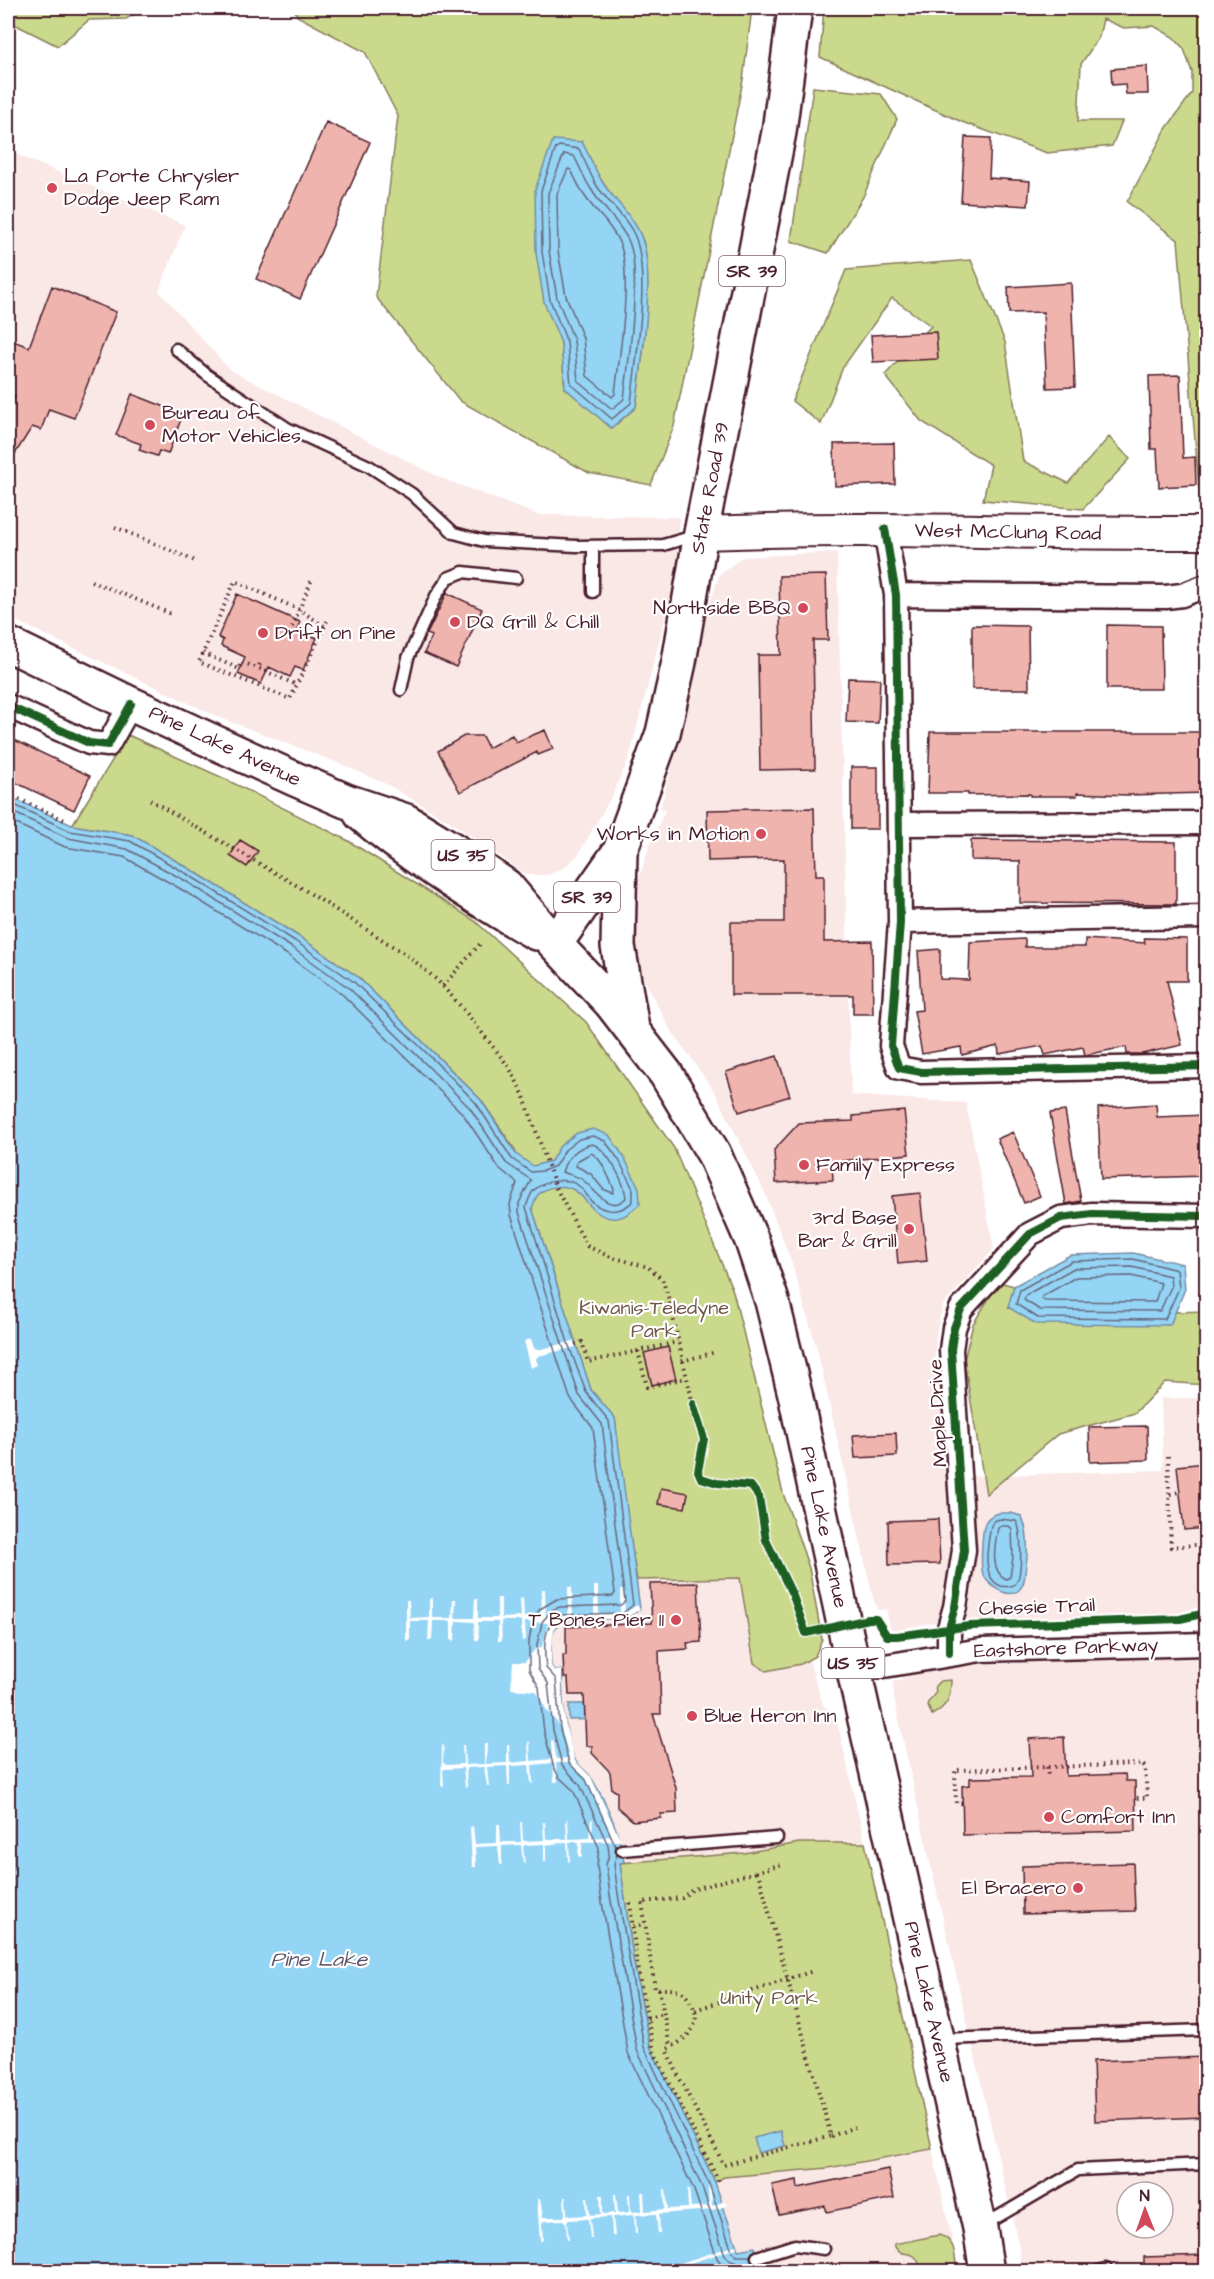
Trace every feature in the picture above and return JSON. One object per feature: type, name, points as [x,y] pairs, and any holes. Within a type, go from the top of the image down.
[{"type":"main road","name":"State Road 39","points":[[555,944],[620,851],[663,733],[680,662],[701,533],[779,132],[795,8]]},
{"type":"main road","name":"Pine Lake Avenue","points":[[8,644],[131,704],[346,801],[388,837],[483,903],[555,944],[611,1003],[666,1074],[714,1154],[755,1251],[772,1300],[795,1394],[980,2228],[987,2271]]},
{"type":"main road","points":[[620,851],[618,946],[632,1030]]},
{"type":"street","name":"West McClung Road","points":[[701,533],[885,530],[1206,533]]},
{"type":"street","points":[[885,530],[896,595],[900,922],[891,1046],[899,1068],[921,1072],[1206,1066]]},
{"type":"street","points":[[896,595],[1166,597],[1182,595],[1203,587]]},
{"type":"street","points":[[8,706],[89,743],[108,745],[131,704]]},
{"type":"street","points":[[898,824],[1206,823]]},
{"type":"street","points":[[900,922],[1206,917]]},
{"type":"street","name":"Maple Drive","points":[[949,1653],[949,1628],[964,1550],[951,1350],[954,1328],[962,1309],[1030,1234],[1060,1218],[1092,1214],[1206,1216]]},
{"type":"street","name":"Eastshore Parkway","points":[[855,1671],[949,1653],[981,1650],[1206,1644]]},
{"type":"lane","points":[[176,349],[207,375],[287,428],[369,466],[412,494],[453,533],[484,541],[593,546],[663,545],[701,533]]},
{"type":"lane","points":[[593,546],[593,592]]},
{"type":"lane","points":[[401,690],[408,657],[436,596],[448,578],[463,572],[516,578]]},
{"type":"lane","points":[[622,1850],[777,1838]]},
{"type":"lane","points":[[937,2039],[1206,2030]]},
{"type":"lane","points":[[980,2228],[1078,2170],[1206,2164]]},
{"type":"lane","points":[[757,2257],[795,2245],[824,2249]]},
{"type":"path","points":[[115,527],[195,561]]},
{"type":"path","points":[[292,627],[312,579]]},
{"type":"path","points":[[91,581],[174,615]]},
{"type":"path","points":[[324,626],[300,610],[235,581],[199,662],[291,699],[327,621]]},
{"type":"path","points":[[203,653],[239,669],[241,663],[259,666],[297,685]]},
{"type":"path","points":[[8,794],[67,821]]},
{"type":"path","points":[[150,800],[380,937],[411,958],[443,986],[509,1067],[524,1094],[556,1188],[588,1246],[608,1256],[648,1267],[662,1279],[695,1409]]},
{"type":"path","points":[[443,986],[480,945]]},
{"type":"path","points":[[575,1344],[582,1342],[588,1362],[678,1342]]},
{"type":"path","points":[[638,1351],[647,1387],[686,1378]]},
{"type":"path","points":[[682,1361],[716,1352]]},
{"type":"path","points":[[1168,1456],[1171,1547],[1206,1544]]},
{"type":"path","points":[[1170,1494],[1180,1492]]},
{"type":"path","points":[[962,1803],[956,1803],[955,1770],[1142,1764],[1145,1767],[1147,1798],[1135,1798]]},
{"type":"path","points":[[1047,1767],[1048,1776]]},
{"type":"path","points":[[782,1864],[693,1889],[682,1898],[642,1902],[655,1989],[672,1989],[684,1994],[695,2010],[696,2020],[686,2038],[667,2049],[724,2165],[831,2136],[858,2126]]},
{"type":"path","points":[[756,1872],[831,2136]]},
{"type":"path","points":[[630,1903],[637,1966],[654,2052],[720,2184]]},
{"type":"path","points":[[633,1926],[645,1924]]},
{"type":"path","points":[[695,2010],[813,1971]]},
{"type":"path","points":[[659,1989],[670,2047]]},
{"type":"path","points":[[647,2018],[664,2014]]},
{"type":"path","points":[[684,2110],[693,2105]]},
{"type":"shaded area","points":[[8,151],[185,225],[159,291],[230,370],[441,478],[538,515],[679,517],[677,572],[629,758],[612,796],[578,855],[565,867],[548,875],[527,875],[449,821],[388,785],[341,764],[218,717],[8,617]]},
{"type":"shaded area","points":[[837,552],[851,1095],[966,1103],[994,1249],[943,1305],[937,1328],[934,1362],[953,1509],[951,1574],[938,1622],[895,1630],[890,1627],[886,1609],[878,1610],[873,1598],[817,1349],[792,1264],[765,1193],[716,1094],[669,1027],[639,970],[635,944],[637,885],[649,847],[665,810],[660,809],[683,728],[693,657],[719,575],[742,557]]},
{"type":"shaded area","points":[[1161,1398],[1206,1398],[1206,1605],[1177,1613],[962,1620],[974,1527],[971,1476],[1163,1470]]},
{"type":"shaded area","name":"Blue Heron Inn","points":[[740,1578],[793,1609],[823,1705],[837,1720],[865,1843],[799,1843],[744,1853],[624,1862],[621,1841],[591,1777],[575,1761],[566,1728],[513,1662],[547,1622],[639,1608],[637,1580]]},
{"type":"shaded area","points":[[1206,1655],[1206,2271],[1021,2271],[1019,2247],[894,1698],[893,1682],[922,1671],[963,1665]]},
{"type":"shaded area","points":[[932,2149],[959,2271],[754,2271],[755,2247],[738,2250],[715,2182],[724,2177],[828,2168]]},
{"type":"green space","points":[[8,8],[146,8],[126,19],[89,20],[58,46],[8,21]]},
{"type":"green space","points":[[294,8],[752,8],[743,80],[674,426],[651,485],[589,473],[460,401],[376,297],[398,116],[365,52],[297,16]],"holes":[[[582,142],[603,183],[633,222],[641,236],[645,251],[646,319],[636,407],[612,428],[565,388],[561,343]]]},
{"type":"green space","points":[[824,8],[1206,8],[1206,499],[1200,498],[1178,240],[1127,202],[1166,129],[1192,93],[1192,72],[1184,49],[1173,37],[1154,26],[1124,28],[1103,19],[1099,37],[1081,64],[1078,121],[1122,121],[1112,146],[1047,153],[962,122],[820,57]]},
{"type":"green space","points":[[813,87],[881,94],[897,119],[863,197],[828,253],[791,241]]},
{"type":"green space","points":[[971,260],[1005,342],[1023,461],[1068,483],[1109,437],[1130,459],[1083,509],[983,500],[991,465],[921,421],[885,375],[931,326],[892,298],[843,367],[821,424],[792,401],[846,270]]},
{"type":"green space","name":"Kiwanis-Teledyne Park","points":[[128,735],[223,778],[347,840],[475,921],[586,1022],[674,1148],[733,1291],[783,1493],[809,1568],[822,1639],[815,1656],[801,1664],[766,1671],[754,1663],[740,1578],[637,1580],[624,1503],[615,1418],[591,1390],[514,1148],[481,1100],[358,977],[298,936],[132,835],[72,825]]},
{"type":"green space","points":[[999,1282],[1014,1286],[1008,1308],[1169,1325],[1175,1312],[1206,1311],[1206,1385],[1165,1382],[1135,1413],[1058,1434],[986,1494],[964,1360],[973,1324]]},
{"type":"green space","points":[[951,1680],[948,1700],[932,1715],[927,1704],[936,1692],[935,1686],[940,1681]]},
{"type":"green space","name":"Unity Park","points":[[799,1843],[865,1843],[932,2149],[828,2168],[724,2177],[715,2182],[650,2046],[633,1958],[620,1863],[744,1853]]},
{"type":"green space","points":[[939,2235],[945,2237],[952,2245],[957,2271],[921,2271],[916,2257],[900,2252],[894,2244]]},
{"type":"water","points":[[553,140],[582,142],[603,183],[639,231],[646,255],[648,297],[636,407],[611,428],[565,388],[561,343],[544,302],[536,253],[535,190]]},
{"type":"water","name":"Pine Lake","points":[[8,796],[72,825],[132,835],[298,936],[358,977],[481,1100],[516,1154],[533,1166],[551,1161],[560,1146],[577,1133],[593,1129],[609,1135],[624,1157],[639,1188],[640,1204],[627,1214],[619,1218],[605,1217],[574,1190],[560,1187],[541,1192],[532,1208],[591,1390],[615,1418],[640,1609],[626,1618],[561,1621],[552,1636],[551,1666],[555,1671],[562,1670],[564,1715],[574,1758],[598,1789],[619,1840],[624,1862],[620,1863],[633,1958],[650,2046],[715,2182],[738,2250],[755,2247],[759,2266],[754,2268],[754,2272],[8,2272]]},
{"type":"water","points":[[1133,1253],[1183,1264],[1185,1289],[1170,1325],[1036,1324],[1008,1307],[1014,1286],[1070,1255]]},
{"type":"water","points":[[999,1513],[1021,1516],[1027,1534],[1024,1580],[1019,1590],[1014,1593],[996,1589],[986,1579],[982,1570],[985,1523],[989,1517]]},
{"type":"water","points":[[569,1704],[600,1704],[600,1719],[569,1720]]},
{"type":"water","points":[[781,2131],[785,2146],[758,2153],[754,2138]]},
{"type":"pier","points":[[531,1339],[537,1350],[574,1341],[576,1347],[538,1356],[536,1359],[538,1365],[531,1368],[524,1341]]},
{"type":"pier","points":[[594,1586],[598,1586],[599,1614],[620,1613],[620,1590],[624,1590],[625,1613],[637,1605],[640,1609],[626,1618],[561,1621],[555,1626],[551,1646],[551,1666],[555,1671],[562,1670],[566,1727],[575,1761],[591,1777],[621,1841],[582,1842],[582,1856],[578,1857],[579,1842],[569,1842],[570,1861],[568,1862],[567,1842],[546,1845],[546,1862],[544,1862],[544,1844],[525,1845],[523,1847],[525,1864],[521,1845],[502,1846],[502,1865],[500,1865],[498,1846],[475,1847],[476,1867],[472,1867],[470,1827],[473,1826],[475,1844],[497,1843],[497,1824],[500,1824],[501,1842],[521,1842],[520,1822],[522,1822],[523,1840],[525,1841],[544,1840],[543,1822],[545,1822],[546,1839],[567,1839],[566,1820],[568,1819],[569,1839],[589,1838],[593,1819],[592,1838],[612,1836],[586,1778],[569,1763],[556,1763],[558,1782],[554,1782],[553,1763],[532,1765],[533,1783],[531,1784],[529,1765],[510,1766],[510,1785],[508,1785],[507,1766],[487,1767],[489,1786],[487,1786],[484,1767],[466,1768],[467,1787],[465,1787],[463,1768],[445,1769],[443,1770],[444,1787],[441,1786],[442,1746],[444,1745],[443,1762],[446,1765],[463,1764],[462,1745],[464,1745],[465,1765],[484,1764],[484,1744],[487,1744],[486,1764],[507,1763],[507,1744],[509,1744],[510,1763],[529,1761],[528,1742],[530,1742],[531,1761],[552,1759],[551,1741],[554,1740],[556,1759],[569,1758],[561,1727],[547,1711],[536,1691],[511,1689],[513,1662],[525,1662],[536,1648],[542,1647],[548,1623],[525,1622],[526,1640],[522,1641],[521,1621],[501,1621],[502,1641],[498,1641],[498,1622],[478,1622],[479,1640],[475,1640],[474,1622],[456,1621],[455,1641],[451,1640],[451,1621],[433,1621],[432,1640],[428,1640],[429,1621],[410,1621],[410,1640],[406,1641],[406,1600],[409,1600],[410,1618],[429,1617],[429,1599],[432,1598],[432,1618],[452,1618],[453,1599],[456,1599],[455,1618],[474,1618],[475,1599],[478,1599],[478,1618],[497,1618],[497,1598],[501,1598],[501,1618],[521,1617],[520,1599],[523,1598],[524,1617],[541,1617],[542,1589],[545,1589],[546,1617],[568,1615],[568,1587],[572,1587],[573,1615],[594,1614]]},
{"type":"pier","points":[[708,2187],[711,2187],[712,2206],[725,2201],[727,2206],[712,2210],[659,2214],[660,2233],[658,2233],[656,2214],[636,2215],[637,2234],[635,2234],[634,2215],[613,2217],[615,2236],[612,2236],[611,2217],[590,2218],[592,2238],[590,2238],[588,2219],[567,2222],[569,2239],[567,2239],[566,2223],[563,2220],[544,2221],[542,2223],[543,2240],[540,2241],[537,2199],[540,2199],[543,2217],[563,2217],[565,2215],[564,2197],[566,2197],[569,2216],[587,2215],[586,2197],[588,2197],[590,2215],[601,2214],[600,2195],[603,2195],[603,2214],[615,2213],[614,2194],[616,2194],[618,2213],[629,2212],[628,2194],[630,2194],[631,2212],[642,2211],[641,2192],[644,2192],[645,2211],[665,2209],[664,2190],[666,2190],[668,2209],[688,2208],[687,2189],[689,2189],[691,2207],[709,2206]]},
{"type":"pier","points":[[736,2245],[737,2248],[665,2271],[665,2268]]},
{"type":"building","points":[[1147,66],[1148,94],[1126,94],[1125,84],[1112,85],[1111,69]]},
{"type":"building","points":[[326,122],[370,142],[300,299],[256,279]]},
{"type":"building","points":[[965,137],[991,138],[989,178],[1030,181],[1028,206],[961,202]]},
{"type":"building","points":[[1071,283],[1075,387],[1047,388],[1043,312],[1009,313],[1008,287]]},
{"type":"building","points":[[52,286],[116,312],[74,418],[49,409],[41,430],[32,427],[8,465],[8,415],[15,396],[8,393],[8,339],[29,347]]},
{"type":"building","points":[[936,332],[938,359],[873,362],[871,335]]},
{"type":"building","points":[[1180,375],[1183,458],[1195,457],[1196,485],[1159,487],[1157,449],[1151,449],[1149,376]]},
{"type":"building","name":"Bureau of Motor Vehicles","points":[[132,394],[183,414],[168,454],[159,451],[157,456],[139,450],[141,444],[116,435]]},
{"type":"building","points":[[894,443],[895,484],[835,486],[834,444]]},
{"type":"building","points":[[826,575],[828,640],[813,640],[815,769],[760,770],[758,655],[781,655],[779,576]]},
{"type":"building","name":"DQ Grill & Chill","points":[[447,593],[482,609],[456,667],[424,653],[432,636],[427,634]]},
{"type":"building","name":"Drift on Pine","points":[[237,594],[300,622],[297,629],[317,638],[303,670],[295,667],[290,677],[269,667],[261,684],[238,674],[245,657],[221,646],[223,640],[218,637]]},
{"type":"building","points":[[972,625],[1028,626],[1029,689],[972,689]]},
{"type":"building","points":[[1107,625],[1161,626],[1162,689],[1107,689]]},
{"type":"building","points":[[848,678],[880,679],[878,723],[846,722]]},
{"type":"building","points":[[545,730],[553,749],[538,755],[537,752],[460,792],[438,751],[464,736],[482,736],[488,748],[512,735],[516,742]]},
{"type":"building","points":[[930,732],[1206,732],[1206,793],[1127,795],[1077,793],[1077,796],[1030,796],[1030,794],[928,793]]},
{"type":"building","points":[[8,737],[90,776],[74,810],[8,779]]},
{"type":"building","points":[[851,767],[878,767],[878,829],[851,829]]},
{"type":"building","points":[[814,808],[816,875],[824,875],[824,942],[872,941],[873,1014],[853,1014],[853,995],[731,995],[731,922],[784,922],[784,859],[708,861],[707,810]]},
{"type":"building","points":[[240,840],[258,851],[247,867],[230,856]]},
{"type":"building","points":[[971,840],[1176,842],[1176,904],[1020,903],[1020,861],[971,860]]},
{"type":"building","points":[[1144,938],[1187,939],[1187,981],[1167,981],[1182,1045],[1142,1054],[1127,1054],[1126,1047],[1085,1055],[1083,1047],[1045,1055],[1042,1046],[999,1054],[998,1046],[962,1055],[961,1047],[922,1054],[914,1011],[922,1010],[918,951],[940,949],[940,979],[969,980],[970,942],[1025,939],[1025,947],[1085,947],[1085,939],[1145,943]]},
{"type":"building","points":[[777,1056],[790,1096],[739,1112],[726,1072]]},
{"type":"building","points":[[1156,1104],[1157,1117],[1206,1115],[1206,1176],[1101,1179],[1098,1108]]},
{"type":"building","points":[[904,1111],[909,1154],[832,1162],[833,1180],[776,1183],[774,1150],[799,1123],[853,1121],[853,1116]]},
{"type":"building","points":[[1065,1111],[1081,1201],[1066,1204],[1050,1113]]},
{"type":"building","points":[[1013,1132],[1040,1196],[1024,1203],[997,1139]]},
{"type":"building","name":"3rd Base Bar & Grill","points":[[920,1193],[927,1261],[898,1264],[892,1196]]},
{"type":"building","points":[[668,1347],[676,1379],[652,1385],[644,1353]]},
{"type":"building","points":[[1147,1426],[1148,1460],[1090,1462],[1089,1427]]},
{"type":"building","points":[[896,1433],[897,1456],[855,1458],[853,1435]]},
{"type":"building","points":[[1206,1463],[1206,1528],[1184,1530],[1177,1466]]},
{"type":"building","points":[[661,1488],[688,1493],[685,1508],[658,1504]]},
{"type":"building","points":[[938,1519],[940,1564],[889,1565],[888,1521]]},
{"type":"building","points":[[698,1583],[701,1642],[687,1643],[688,1649],[659,1651],[661,1714],[653,1714],[676,1788],[677,1813],[661,1814],[661,1818],[633,1821],[617,1807],[617,1792],[612,1789],[610,1772],[592,1753],[592,1746],[586,1746],[584,1695],[569,1695],[568,1678],[564,1678],[563,1655],[566,1655],[566,1627],[652,1623],[650,1584]]},
{"type":"building","name":"Comfort Inn","points":[[1064,1737],[1066,1776],[1125,1774],[1126,1781],[1135,1781],[1136,1831],[963,1835],[962,1786],[970,1785],[970,1778],[1031,1777],[1029,1739]]},
{"type":"building","name":"El Bracero","points":[[1133,1863],[1135,1911],[1023,1914],[1022,1866]]},
{"type":"building","points":[[1206,2057],[1206,2117],[1095,2121],[1093,2061]]},
{"type":"building","points":[[888,2169],[894,2198],[827,2212],[825,2206],[779,2215],[772,2185],[797,2180],[798,2188]]},
{"type":"building","points":[[1206,2255],[1206,2271],[1144,2271],[1144,2257]]},
{"type":"cycle path","points":[[885,529],[896,595],[900,922],[891,1046],[899,1068],[921,1072],[1206,1066]]},
{"type":"cycle path","points":[[8,706],[89,743],[108,745],[131,704]]},
{"type":"cycle path","points":[[949,1653],[949,1628],[955,1607],[964,1550],[951,1350],[954,1328],[961,1309],[1030,1234],[1061,1218],[1092,1214],[1206,1216]]},
{"type":"cycle path","name":"Chessie Trail","points":[[693,1404],[704,1439],[698,1471],[701,1478],[717,1483],[751,1486],[759,1497],[766,1540],[793,1596],[806,1633],[869,1619],[876,1619],[887,1636],[897,1636],[970,1626],[1180,1619],[1206,1613]]},
{"type":"place","name":"La Porte Chrysler Dodge Jeep Ram","points":[[52,188]]},
{"type":"place","name":"Bureau of Motor Vehicles","points":[[150,425]]},
{"type":"place","name":"Northside BBQ","points":[[803,608]]},
{"type":"place","name":"DQ Grill & Chill","points":[[455,622]]},
{"type":"place","name":"Drift on Pine","points":[[263,633]]},
{"type":"place","name":"Works in Motion","points":[[761,834]]},
{"type":"place","name":"Family Express","points":[[804,1165]]},
{"type":"place","name":"3rd Base Bar & Grill","points":[[909,1229]]},
{"type":"place","name":"T Bones Pier 11","points":[[676,1620]]},
{"type":"place","name":"Blue Heron Inn","points":[[692,1716]]},
{"type":"place","name":"Comfort Inn","points":[[1049,1817]]},
{"type":"place","name":"El Bracero","points":[[1078,1888]]}]
